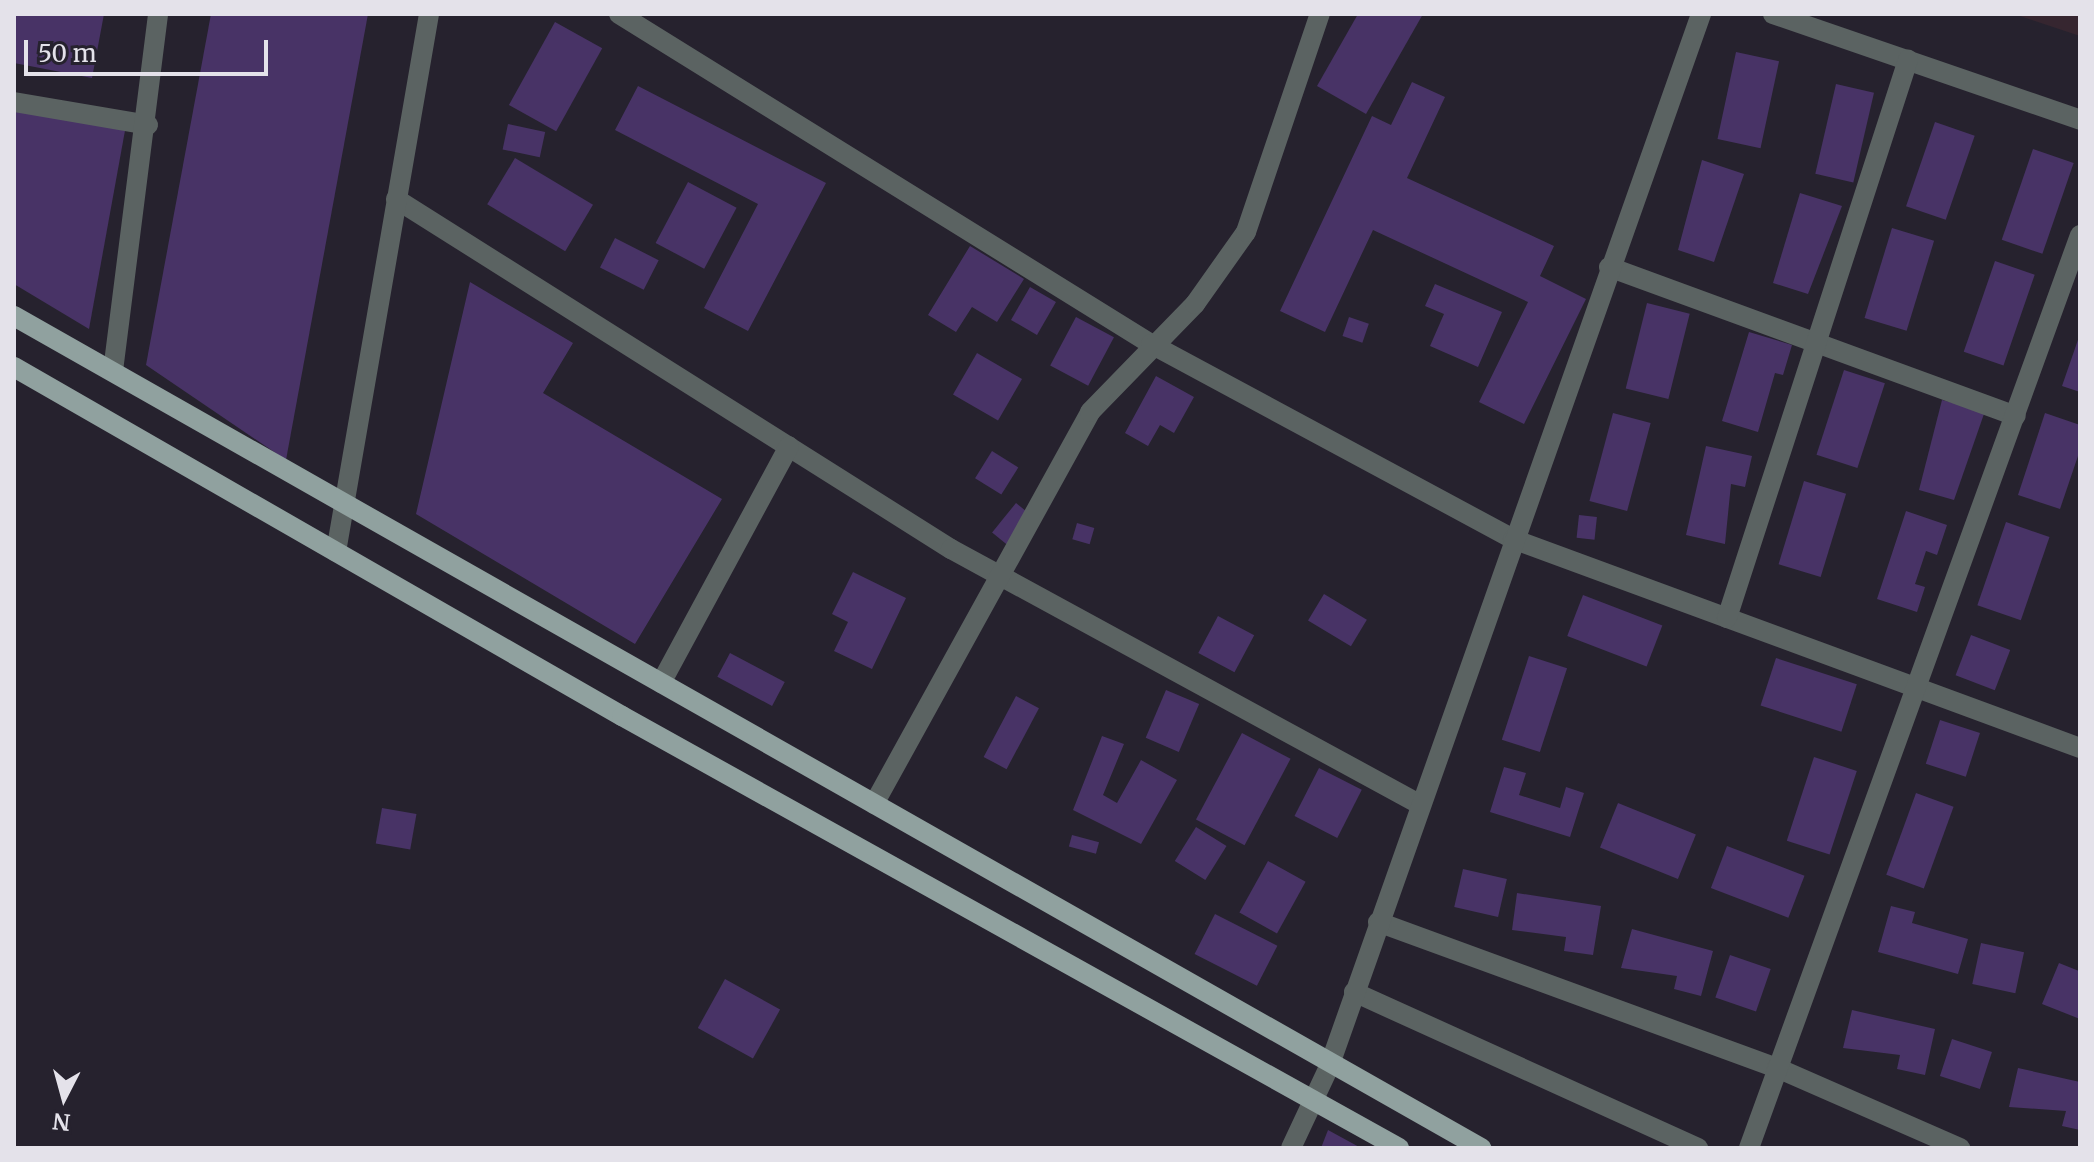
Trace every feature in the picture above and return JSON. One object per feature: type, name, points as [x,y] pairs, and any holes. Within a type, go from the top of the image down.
[{"type":"main road","points":[[14,316],[343,508],[661,683],[1329,1067],[1481,1148]]},
{"type":"main road","points":[[14,367],[336,552],[1399,1148]]},
{"type":"street","points":[[113,371],[148,125],[158,14]]},
{"type":"street","points":[[336,552],[429,14]]},
{"type":"street","points":[[619,14],[1151,344],[1513,539],[2080,748]]},
{"type":"street","points":[[874,804],[997,573],[1090,412],[1151,344],[1195,304],[1246,232],[1320,14]]},
{"type":"street","points":[[1291,1148],[1310,1098],[1329,1067],[1419,804],[1701,14]]},
{"type":"street","points":[[1773,14],[2080,120]]},
{"type":"street","points":[[1727,618],[1908,60]]},
{"type":"street","points":[[14,102],[148,125]]},
{"type":"street","points":[[396,199],[997,573],[1419,804]]},
{"type":"street","points":[[1749,1148],[1913,687],[2016,416],[2080,235]]},
{"type":"street","points":[[1609,267],[2016,416]]},
{"type":"street","points":[[661,683],[789,446]]},
{"type":"street","points":[[1378,922],[1777,1068],[1960,1148]]},
{"type":"street","points":[[1354,992],[1698,1148]]},
{"type":"shaded area","points":[[2014,14],[2080,14],[2080,36]]},
{"type":"building","points":[[14,14],[104,14],[92,78],[14,63]]},
{"type":"building","points":[[211,14],[368,14],[286,460],[146,365]]},
{"type":"building","points":[[1358,14],[1423,14],[1366,114],[1317,86]]},
{"type":"building","points":[[555,22],[602,48],[556,131],[509,105]]},
{"type":"building","points":[[1736,52],[1779,61],[1761,148],[1717,139]]},
{"type":"building","points":[[1412,82],[1445,97],[1407,178],[1554,246],[1540,276],[1586,299],[1524,424],[1479,402],[1528,302],[1373,230],[1325,332],[1280,311],[1372,116],[1391,125]]},
{"type":"building","points":[[1836,84],[1874,93],[1853,182],[1815,174]]},
{"type":"building","points":[[638,86],[826,183],[748,331],[704,308],[758,204],[615,130]]},
{"type":"building","points":[[14,106],[126,125],[89,329],[14,284]]},
{"type":"building","points":[[1935,122],[1975,136],[1946,220],[1906,206]]},
{"type":"building","points":[[508,124],[545,132],[540,157],[503,149]]},
{"type":"building","points":[[2033,149],[2074,163],[2042,254],[2002,240]]},
{"type":"building","points":[[515,158],[593,205],[565,251],[487,204]]},
{"type":"building","points":[[1702,160],[1744,174],[1714,262],[1678,250]]},
{"type":"building","points":[[688,182],[737,208],[704,269],[656,243]]},
{"type":"building","points":[[1800,193],[1842,206],[1808,294],[1773,283]]},
{"type":"building","points":[[1892,228],[1934,241],[1907,331],[1865,318]]},
{"type":"building","points":[[615,238],[659,260],[644,290],[600,267]]},
{"type":"building","points":[[970,246],[1024,279],[997,322],[972,307],[956,332],[928,315]]},
{"type":"building","points":[[1995,261],[2035,275],[2003,365],[1964,352]]},
{"type":"building","points":[[470,282],[573,343],[543,393],[722,499],[635,644],[416,514]]},
{"type":"building","points":[[1435,284],[1502,312],[1478,367],[1430,346],[1444,314],[1425,306]]},
{"type":"building","points":[[1030,287],[1056,302],[1037,335],[1011,320]]},
{"type":"building","points":[[1647,303],[1690,314],[1668,399],[1626,388]]},
{"type":"building","points":[[1076,317],[1114,337],[1088,386],[1050,366]]},
{"type":"building","points":[[1349,317],[1369,324],[1362,343],[1342,336]]},
{"type":"building","points":[[1749,332],[1792,345],[1783,375],[1775,373],[1758,432],[1722,421]]},
{"type":"building","points":[[2080,334],[2080,392],[2062,386]]},
{"type":"building","points":[[977,353],[1022,379],[998,421],[953,395]]},
{"type":"building","points":[[1844,370],[1885,383],[1857,468],[1816,455]]},
{"type":"building","points":[[1156,376],[1194,397],[1174,433],[1160,425],[1148,446],[1125,433]]},
{"type":"building","points":[[1942,400],[1985,411],[1954,500],[1919,490]]},
{"type":"building","points":[[1613,413],[1651,423],[1627,511],[1589,501]]},
{"type":"building","points":[[2045,413],[2080,425],[2080,450],[2060,509],[2018,495]]},
{"type":"building","points":[[1706,446],[1752,456],[1745,487],[1731,484],[1725,544],[1686,535]]},
{"type":"building","points":[[992,451],[1018,467],[1001,495],[975,478]]},
{"type":"building","points":[[1804,481],[1846,494],[1821,577],[1779,564]]},
{"type":"building","points":[[1016,503],[1032,516],[1008,546],[992,533]]},
{"type":"building","points":[[1906,511],[1947,525],[1937,555],[1926,551],[1915,584],[1925,587],[1917,612],[1877,599]]},
{"type":"building","points":[[1579,515],[1597,517],[1594,540],[1577,538]]},
{"type":"building","points":[[2006,522],[2049,537],[2021,620],[1977,605]]},
{"type":"building","points":[[1077,523],[1094,528],[1090,544],[1072,539]]},
{"type":"building","points":[[853,572],[906,598],[872,669],[834,651],[848,622],[832,614]]},
{"type":"building","points":[[1324,594],[1367,620],[1351,646],[1308,621]]},
{"type":"building","points":[[1583,595],[1662,625],[1647,667],[1567,636]]},
{"type":"building","points":[[1218,616],[1254,635],[1234,672],[1198,653]]},
{"type":"building","points":[[1971,635],[2010,650],[1995,690],[1956,675]]},
{"type":"building","points":[[730,653],[785,682],[772,706],[717,677]]},
{"type":"building","points":[[1529,656],[1567,668],[1540,752],[1502,740]]},
{"type":"building","points":[[1776,658],[1857,684],[1841,732],[1761,706]]},
{"type":"building","points":[[1166,690],[1199,704],[1179,752],[1146,738]]},
{"type":"building","points":[[1016,696],[1039,708],[1007,769],[984,757]]},
{"type":"building","points":[[1940,720],[1980,733],[1966,777],[1926,764]]},
{"type":"building","points":[[1242,733],[1291,759],[1245,845],[1196,820]]},
{"type":"building","points":[[1102,736],[1124,744],[1103,795],[1117,803],[1141,760],[1177,780],[1141,844],[1073,810]]},
{"type":"building","points":[[1814,757],[1857,771],[1830,855],[1787,841]]},
{"type":"building","points":[[1504,767],[1526,773],[1519,795],[1560,808],[1566,787],[1584,793],[1570,837],[1490,812]]},
{"type":"building","points":[[1319,768],[1362,790],[1337,838],[1294,816]]},
{"type":"building","points":[[1916,793],[1954,807],[1924,888],[1886,875]]},
{"type":"building","points":[[1618,803],[1696,834],[1678,879],[1600,848]]},
{"type":"building","points":[[382,808],[416,814],[410,850],[376,843]]},
{"type":"building","points":[[1196,827],[1227,846],[1205,880],[1175,861]]},
{"type":"building","points":[[1072,835],[1099,842],[1096,854],[1069,847]]},
{"type":"building","points":[[1727,846],[1804,876],[1788,918],[1711,888]]},
{"type":"building","points":[[1268,861],[1306,882],[1277,933],[1239,913]]},
{"type":"building","points":[[1463,869],[1507,879],[1498,917],[1454,907]]},
{"type":"building","points":[[1517,893],[1601,906],[1593,955],[1564,951],[1566,937],[1512,930]]},
{"type":"building","points":[[1891,906],[1915,912],[1912,923],[1968,939],[1958,974],[1878,952]]},
{"type":"building","points":[[1215,914],[1277,946],[1257,986],[1195,954]]},
{"type":"building","points":[[1632,929],[1713,951],[1701,996],[1674,989],[1677,976],[1621,968]]},
{"type":"building","points":[[1981,943],[2024,952],[2015,993],[1972,984]]},
{"type":"building","points":[[1730,955],[1771,969],[1756,1012],[1715,998]]},
{"type":"building","points":[[2059,963],[2079,971],[2080,1019],[2042,1004]]},
{"type":"building","points":[[725,979],[780,1010],[753,1059],[698,1028]]},
{"type":"building","points":[[1852,1010],[1935,1029],[1925,1075],[1897,1069],[1900,1055],[1843,1048]]},
{"type":"building","points":[[1952,1039],[1992,1052],[1980,1089],[1940,1076]]},
{"type":"building","points":[[2018,1068],[2080,1082],[2080,1130],[2062,1126],[2066,1111],[2009,1107]]},
{"type":"building","points":[[1328,1130],[1361,1148],[1321,1148]]}]
